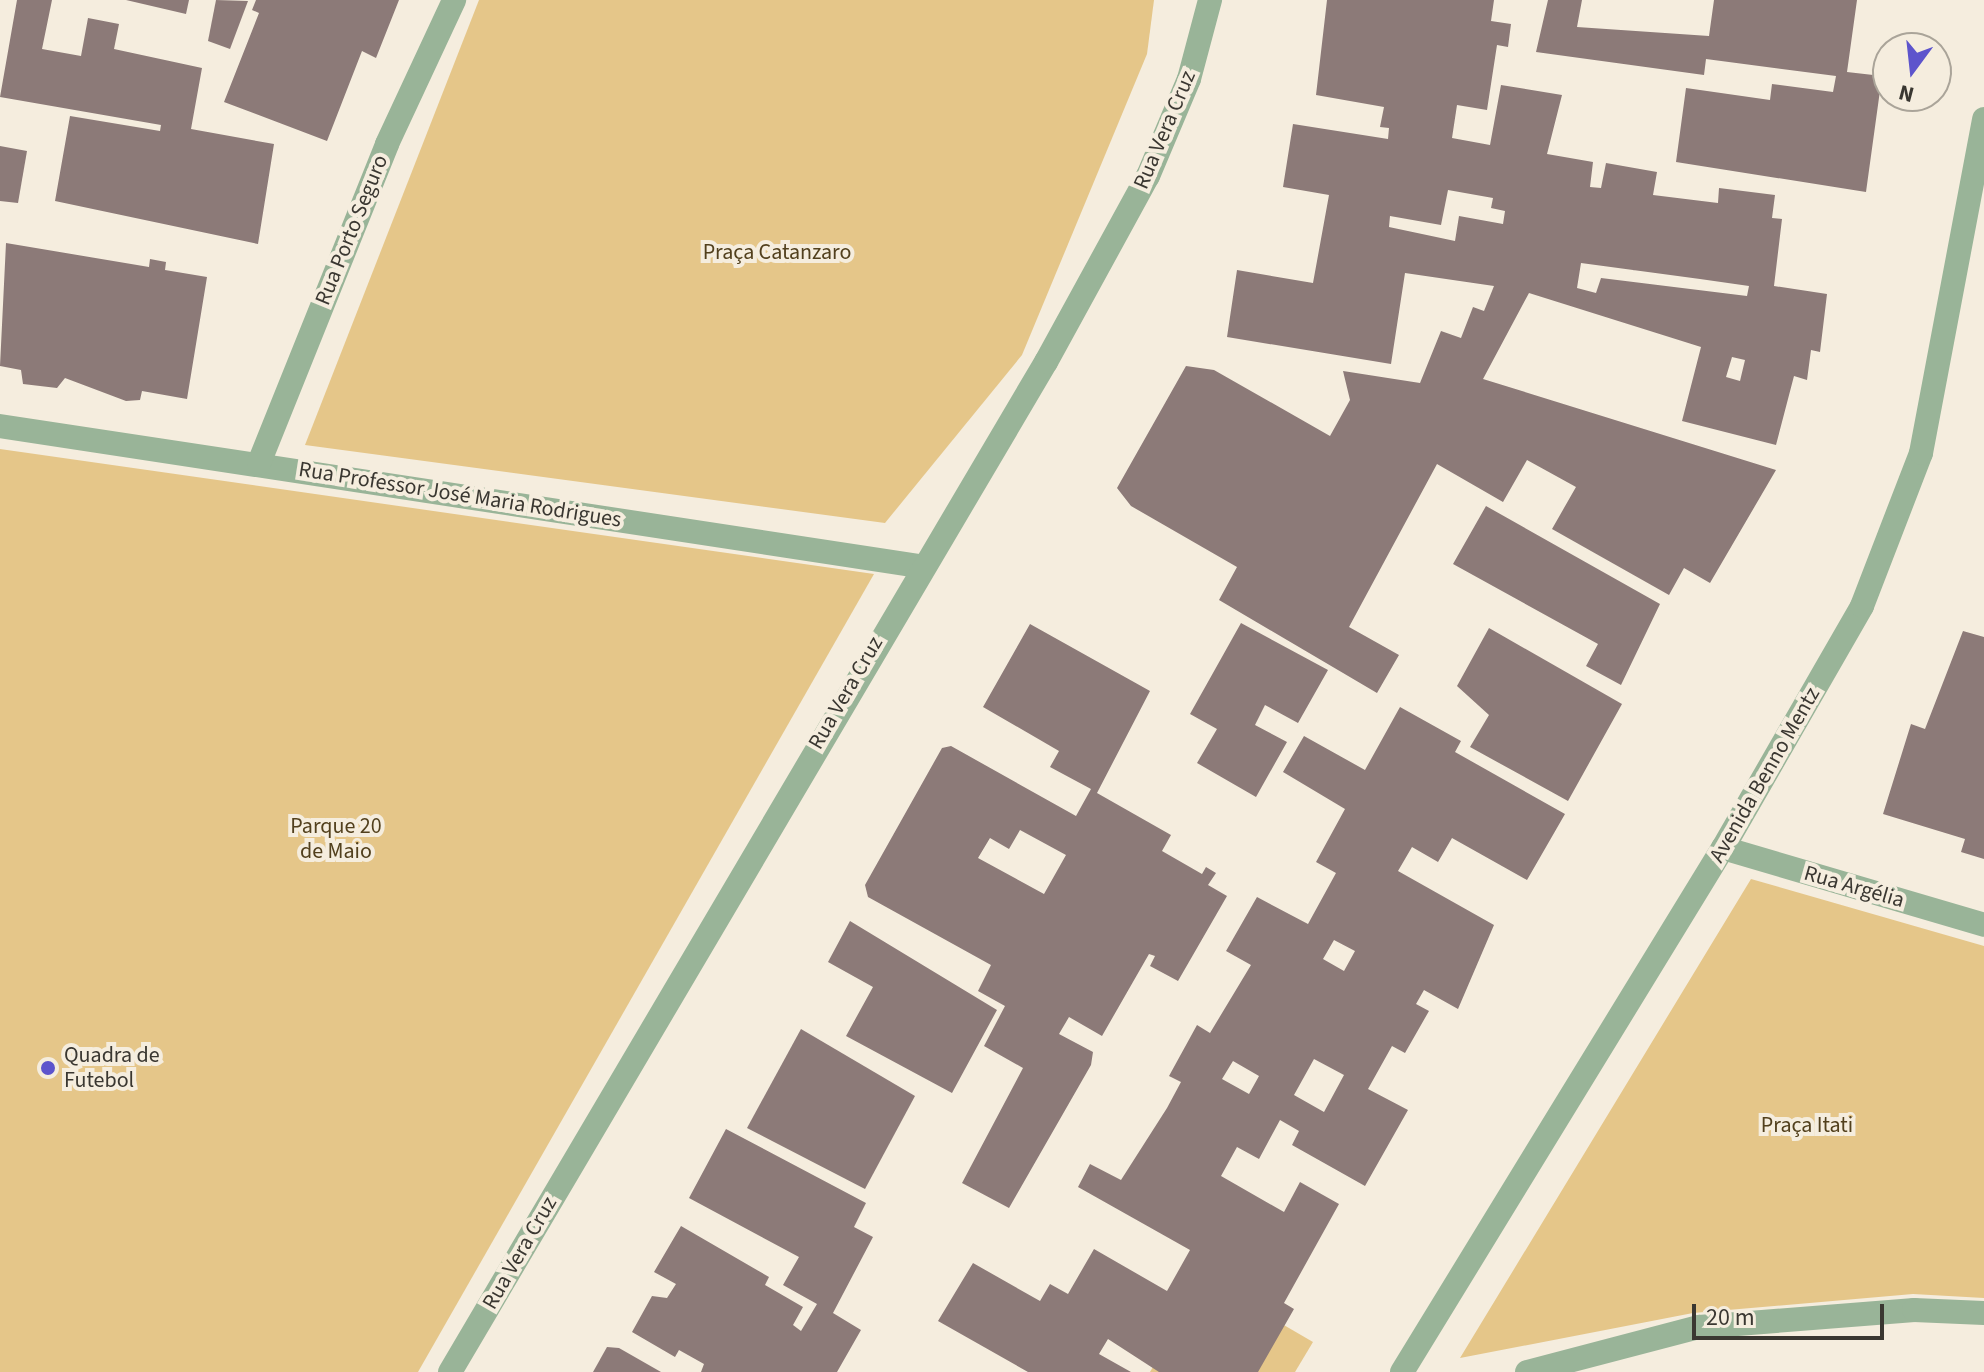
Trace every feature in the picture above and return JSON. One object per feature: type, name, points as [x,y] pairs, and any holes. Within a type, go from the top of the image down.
[{"type":"street","name":"Rua Porto Seguro","points":[[259,463],[387,144],[454,0]]},
{"type":"street","name":"Rua Vera Cruz","points":[[450,1372],[919,566],[1046,362],[1148,176],[1189,79],[1210,0]]},
{"type":"street","name":"Avenida Benno Mentz","points":[[1402,1372],[1723,848],[1862,606],[1921,453],[1980,194],[1984,119]]},
{"type":"street","name":"Rua Professor José Maria Rodrigues","points":[[0,426],[259,463],[919,566]]},
{"type":"street","name":"Rua Argélia","points":[[1723,848],[1984,925]]},
{"type":"street","points":[[1527,1372],[1699,1327],[1914,1310],[1984,1313]]},
{"type":"green space","name":"Praça Catanzaro","points":[[479,0],[1154,0],[1147,54],[1022,355],[885,523],[305,445]]},
{"type":"green space","name":"Parque 20 de Maio","points":[[0,449],[874,574],[418,1372],[0,1372]]},
{"type":"green space","name":"Praça Itati","points":[[1751,879],[1984,946],[1984,1298],[1913,1294],[1693,1313],[1460,1358]]},
{"type":"green space","points":[[1205,1279],[1313,1342],[1295,1372],[1150,1372]]},
{"type":"building","points":[[17,0],[52,0],[42,49],[81,56],[88,18],[119,24],[114,49],[202,68],[191,129],[274,144],[258,244],[55,201],[70,116],[160,131],[161,125],[0,97]]},
{"type":"building","points":[[126,0],[189,0],[186,14]]},
{"type":"building","points":[[216,0],[248,1],[230,49],[208,41]]},
{"type":"building","points":[[256,0],[399,0],[376,58],[362,51],[327,141],[224,102],[259,13],[252,10]]},
{"type":"building","points":[[1327,0],[1494,0],[1491,21],[1511,24],[1508,47],[1497,45],[1487,110],[1457,105],[1452,138],[1490,145],[1501,85],[1562,95],[1547,154],[1593,162],[1590,187],[1601,188],[1606,163],[1657,172],[1653,195],[1718,203],[1719,188],[1775,195],[1772,218],[1782,219],[1774,286],[1827,294],[1820,352],[1811,350],[1807,380],[1794,376],[1776,445],[1682,421],[1701,347],[1529,293],[1483,379],[1776,470],[1710,583],[1684,568],[1669,595],[1552,529],[1576,487],[1527,460],[1503,502],[1437,464],[1349,627],[1399,655],[1377,693],[1219,600],[1237,567],[1131,506],[1117,488],[1186,366],[1214,370],[1330,436],[1350,400],[1343,371],[1420,383],[1441,331],[1461,338],[1473,307],[1484,311],[1494,286],[1405,273],[1391,364],[1227,337],[1237,270],[1313,283],[1329,195],[1283,187],[1293,124],[1388,139],[1389,128],[1380,127],[1384,107],[1316,95]],"holes":[[[1448,190],[1493,198],[1491,208],[1505,211],[1503,224],[1459,216],[1455,241],[1389,227],[1390,216],[1441,225]],[[1581,263],[1749,286],[1747,296],[1601,278],[1596,293],[1577,288]],[[1732,357],[1745,360],[1740,381],[1726,377]]]},
{"type":"building","points":[[1548,0],[1582,0],[1577,27],[1709,36],[1714,0],[1857,0],[1847,72],[1872,75],[1872,112],[1877,112],[1866,192],[1676,162],[1686,88],[1770,100],[1772,84],[1833,92],[1836,76],[1706,59],[1704,75],[1536,52]]},
{"type":"building","points":[[0,146],[27,151],[18,203],[0,201]]},
{"type":"building","points":[[6,243],[149,267],[150,259],[166,262],[165,270],[207,277],[187,399],[142,391],[140,400],[126,401],[65,378],[57,388],[23,384],[21,370],[0,366]]},
{"type":"building","points":[[1486,506],[1660,604],[1621,685],[1586,666],[1598,644],[1453,564]]},
{"type":"building","points":[[1241,623],[1328,670],[1298,723],[1265,705],[1255,725],[1287,742],[1256,797],[1197,763],[1217,729],[1190,714]]},
{"type":"building","points":[[1030,624],[1150,691],[1097,793],[1171,835],[1162,851],[1202,874],[1206,867],[1216,873],[1208,885],[1227,896],[1178,981],[1150,966],[1155,956],[1149,954],[1102,1036],[1069,1017],[1059,1034],[1093,1052],[1091,1065],[1009,1208],[962,1183],[1023,1068],[984,1046],[1005,1006],[978,991],[991,965],[868,897],[865,885],[942,748],[951,746],[1076,816],[1091,789],[1050,767],[1059,751],[983,707]],"holes":[[[1020,830],[1066,855],[1044,894],[978,858],[990,838],[1009,849]]]},
{"type":"building","points":[[1489,628],[1622,704],[1568,801],[1470,747],[1489,715],[1457,686]]},
{"type":"building","points":[[1963,631],[1984,637],[1984,859],[1961,852],[1965,839],[1883,814],[1911,724],[1925,729]]},
{"type":"building","points":[[1400,707],[1461,741],[1455,752],[1565,814],[1527,880],[1452,838],[1438,862],[1412,847],[1398,871],[1494,925],[1458,1009],[1424,990],[1416,1004],[1429,1011],[1405,1053],[1392,1046],[1368,1089],[1408,1110],[1365,1186],[1292,1145],[1299,1131],[1280,1120],[1259,1159],[1237,1147],[1221,1176],[1284,1212],[1300,1182],[1339,1204],[1284,1303],[1294,1309],[1258,1372],[1159,1372],[1108,1339],[1099,1354],[1131,1372],[1028,1372],[938,1321],[973,1263],[1040,1301],[1050,1284],[1068,1294],[1094,1249],[1167,1291],[1190,1250],[1078,1187],[1090,1164],[1121,1180],[1167,1108],[1181,1082],[1169,1076],[1197,1025],[1210,1033],[1251,965],[1226,951],[1257,897],[1308,924],[1336,873],[1316,862],[1345,809],[1283,772],[1304,736],[1365,770]],"holes":[[[1334,940],[1355,951],[1344,971],[1323,959]],[[1314,1059],[1344,1075],[1324,1112],[1294,1095]],[[1233,1061],[1259,1076],[1249,1094],[1222,1079]]]},
{"type":"building","points":[[850,921],[997,1010],[952,1093],[846,1036],[873,987],[828,962]]},
{"type":"building","points":[[801,1029],[915,1096],[865,1189],[747,1128]]},
{"type":"building","points":[[726,1129],[866,1203],[854,1227],[873,1237],[833,1313],[861,1330],[837,1372],[701,1372],[704,1364],[679,1350],[675,1357],[632,1332],[652,1296],[667,1298],[676,1284],[654,1272],[681,1226],[769,1277],[765,1285],[803,1307],[793,1325],[801,1331],[817,1304],[783,1285],[799,1257],[689,1198]]},
{"type":"building","points":[[607,1347],[619,1348],[661,1372],[593,1372]]},
{"type":"place","name":"Quadra de Futebol","points":[[48,1068]]}]
